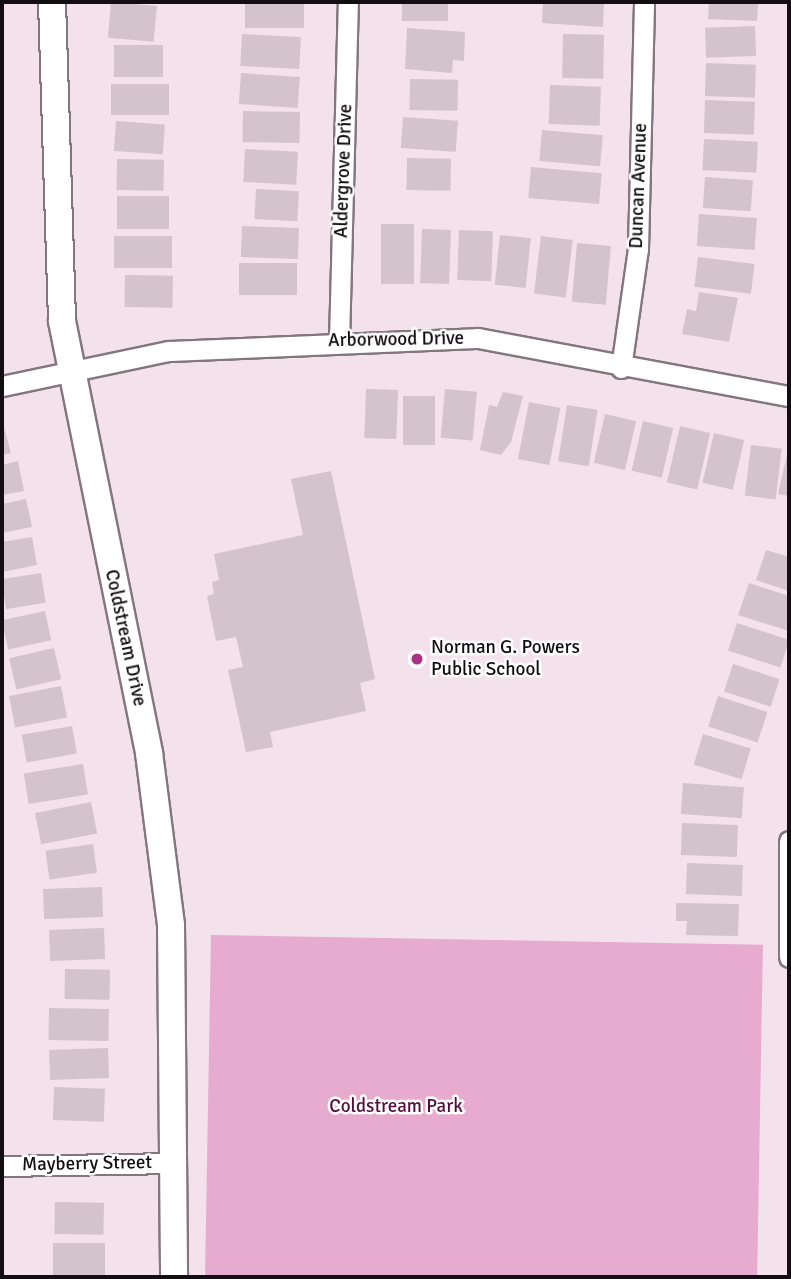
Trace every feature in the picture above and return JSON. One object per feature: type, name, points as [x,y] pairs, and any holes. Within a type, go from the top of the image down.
[{"type":"street","name":"Coldstream Drive","points":[[52,2],[58,269],[71,370],[160,815],[171,925],[174,1277]]},
{"type":"street","name":"Aldergrove Drive","points":[[339,341],[348,2]]},
{"type":"street","name":"Duncan Avenue","points":[[621,368],[638,249],[644,2]]},
{"type":"street","name":"Arborwood Drive","points":[[2,386],[168,351],[339,341],[478,338],[621,368],[789,397]]},
{"type":"street","points":[[789,841],[789,957]]},
{"type":"street","name":"Mayberry Street","points":[[2,1166],[173,1163]]},
{"type":"green space","name":"Coldstream Park","points":[[211,935],[763,945],[757,1277],[205,1277]]},
{"type":"building","points":[[111,2],[157,6],[154,42],[108,38]]},
{"type":"building","points":[[245,2],[304,2],[304,28],[245,28]]},
{"type":"building","points":[[402,2],[448,2],[448,21],[402,21]]},
{"type":"building","points":[[543,2],[604,2],[603,27],[542,23]]},
{"type":"building","points":[[709,2],[770,2],[758,4],[757,21],[708,19]]},
{"type":"building","points":[[755,26],[756,56],[706,58],[705,28]]},
{"type":"building","points":[[407,28],[465,32],[464,61],[453,60],[452,73],[405,69]]},
{"type":"building","points":[[242,34],[301,37],[299,69],[240,66]]},
{"type":"building","points":[[563,34],[604,35],[603,79],[562,78]]},
{"type":"building","points":[[114,45],[163,45],[163,77],[114,77]]},
{"type":"building","points":[[706,63],[756,65],[755,98],[705,96]]},
{"type":"building","points":[[241,73],[300,77],[298,108],[239,104]]},
{"type":"building","points":[[410,79],[458,80],[457,111],[409,110]]},
{"type":"building","points":[[111,84],[169,84],[169,115],[111,115]]},
{"type":"building","points":[[550,85],[601,87],[600,126],[549,124]]},
{"type":"building","points":[[705,100],[755,102],[754,135],[704,133]]},
{"type":"building","points":[[243,111],[300,112],[299,143],[242,142]]},
{"type":"building","points":[[403,117],[458,121],[456,152],[401,148]]},
{"type":"building","points":[[116,121],[165,124],[163,154],[114,151]]},
{"type":"building","points":[[542,130],[603,135],[600,166],[539,161]]},
{"type":"building","points":[[704,139],[758,142],[756,173],[702,170]]},
{"type":"building","points":[[245,149],[298,152],[296,185],[243,182]]},
{"type":"building","points":[[407,158],[451,159],[450,191],[406,190]]},
{"type":"building","points":[[117,159],[164,160],[163,191],[116,190]]},
{"type":"building","points":[[531,167],[602,173],[599,204],[528,198]]},
{"type":"building","points":[[705,177],[753,180],[751,211],[703,208]]},
{"type":"building","points":[[256,189],[299,191],[297,221],[254,219]]},
{"type":"building","points":[[117,196],[169,196],[169,229],[117,229]]},
{"type":"building","points":[[699,214],[757,218],[755,250],[697,246]]},
{"type":"building","points":[[381,224],[414,224],[414,284],[381,284]]},
{"type":"building","points":[[242,226],[299,228],[298,259],[241,257]]},
{"type":"building","points":[[422,229],[451,230],[449,284],[420,283]]},
{"type":"building","points":[[459,230],[493,231],[491,281],[457,280]]},
{"type":"building","points":[[500,235],[531,238],[526,288],[495,285]]},
{"type":"building","points":[[114,236],[172,236],[172,268],[114,268]]},
{"type":"building","points":[[541,236],[573,240],[566,297],[534,294]]},
{"type":"building","points":[[577,243],[611,246],[606,305],[572,302]]},
{"type":"building","points":[[698,257],[755,264],[751,294],[694,287]]},
{"type":"building","points":[[239,263],[297,263],[297,295],[239,295]]},
{"type":"building","points":[[125,275],[173,276],[172,308],[124,307]]},
{"type":"building","points":[[699,292],[738,298],[729,342],[682,334],[687,309],[696,311]]},
{"type":"building","points":[[366,389],[398,390],[396,439],[364,438]]},
{"type":"building","points":[[445,389],[477,392],[473,441],[441,438]]},
{"type":"building","points":[[503,392],[523,396],[511,442],[501,455],[480,450],[489,405],[497,407]]},
{"type":"building","points":[[403,396],[435,396],[435,445],[403,445]]},
{"type":"building","points":[[529,402],[560,408],[549,465],[518,459]]},
{"type":"building","points":[[567,405],[598,410],[589,466],[558,461]]},
{"type":"building","points":[[605,414],[636,421],[625,470],[594,463]]},
{"type":"building","points":[[2,420],[11,453],[2,455]]},
{"type":"building","points":[[643,421],[673,428],[662,478],[632,471]]},
{"type":"building","points":[[680,426],[710,433],[697,489],[667,483]]},
{"type":"building","points":[[714,433],[744,440],[733,490],[703,483]]},
{"type":"building","points":[[751,445],[782,449],[776,499],[745,496]]},
{"type":"building","points":[[789,450],[789,496],[778,494]]},
{"type":"building","points":[[18,461],[24,491],[2,495],[2,465]]},
{"type":"building","points":[[331,471],[375,679],[360,683],[366,711],[270,732],[273,747],[246,752],[228,670],[243,667],[236,637],[216,641],[207,596],[214,594],[212,582],[219,580],[214,554],[303,535],[291,479]]},
{"type":"building","points":[[26,499],[32,527],[2,533],[2,504]]},
{"type":"building","points":[[32,537],[37,565],[2,572],[2,542]]},
{"type":"building","points":[[766,550],[789,557],[789,591],[756,580]]},
{"type":"building","points":[[41,573],[46,603],[6,609],[2,579]]},
{"type":"building","points":[[749,583],[789,596],[789,631],[738,615]]},
{"type":"building","points":[[45,611],[51,640],[8,649],[2,620]]},
{"type":"building","points":[[737,623],[789,640],[780,668],[728,651]]},
{"type":"building","points":[[54,648],[61,679],[16,690],[9,658]]},
{"type":"building","points":[[733,664],[780,679],[771,707],[724,692]]},
{"type":"building","points":[[61,686],[67,717],[15,728],[9,696]]},
{"type":"building","points":[[718,696],[767,712],[758,743],[708,726]]},
{"type":"building","points":[[72,726],[77,754],[27,762],[22,735]]},
{"type":"building","points":[[703,734],[751,749],[741,779],[694,765]]},
{"type":"building","points":[[83,764],[88,795],[29,804],[24,773]]},
{"type":"building","points":[[683,783],[744,787],[742,818],[681,814]]},
{"type":"building","points":[[91,802],[97,833],[41,844],[35,813]]},
{"type":"building","points":[[682,823],[738,825],[737,857],[681,855]]},
{"type":"building","points":[[93,844],[97,873],[50,879],[45,851]]},
{"type":"building","points":[[687,863],[743,865],[742,896],[686,894]]},
{"type":"building","points":[[102,887],[103,917],[44,919],[43,889]]},
{"type":"building","points":[[676,903],[739,904],[738,936],[686,935],[687,921],[676,921]]},
{"type":"building","points":[[104,928],[105,959],[50,961],[49,930]]},
{"type":"building","points":[[65,969],[110,970],[109,1000],[64,999]]},
{"type":"building","points":[[49,1008],[109,1009],[108,1041],[48,1040]]},
{"type":"building","points":[[108,1048],[109,1078],[50,1080],[49,1050]]},
{"type":"building","points":[[54,1087],[105,1089],[104,1122],[53,1120]]},
{"type":"building","points":[[55,1202],[104,1203],[103,1235],[54,1234]]},
{"type":"building","points":[[53,1243],[105,1243],[105,1275],[53,1275]]},
{"type":"place","name":"Norman G. Powers Public School","points":[[417,659]]}]
